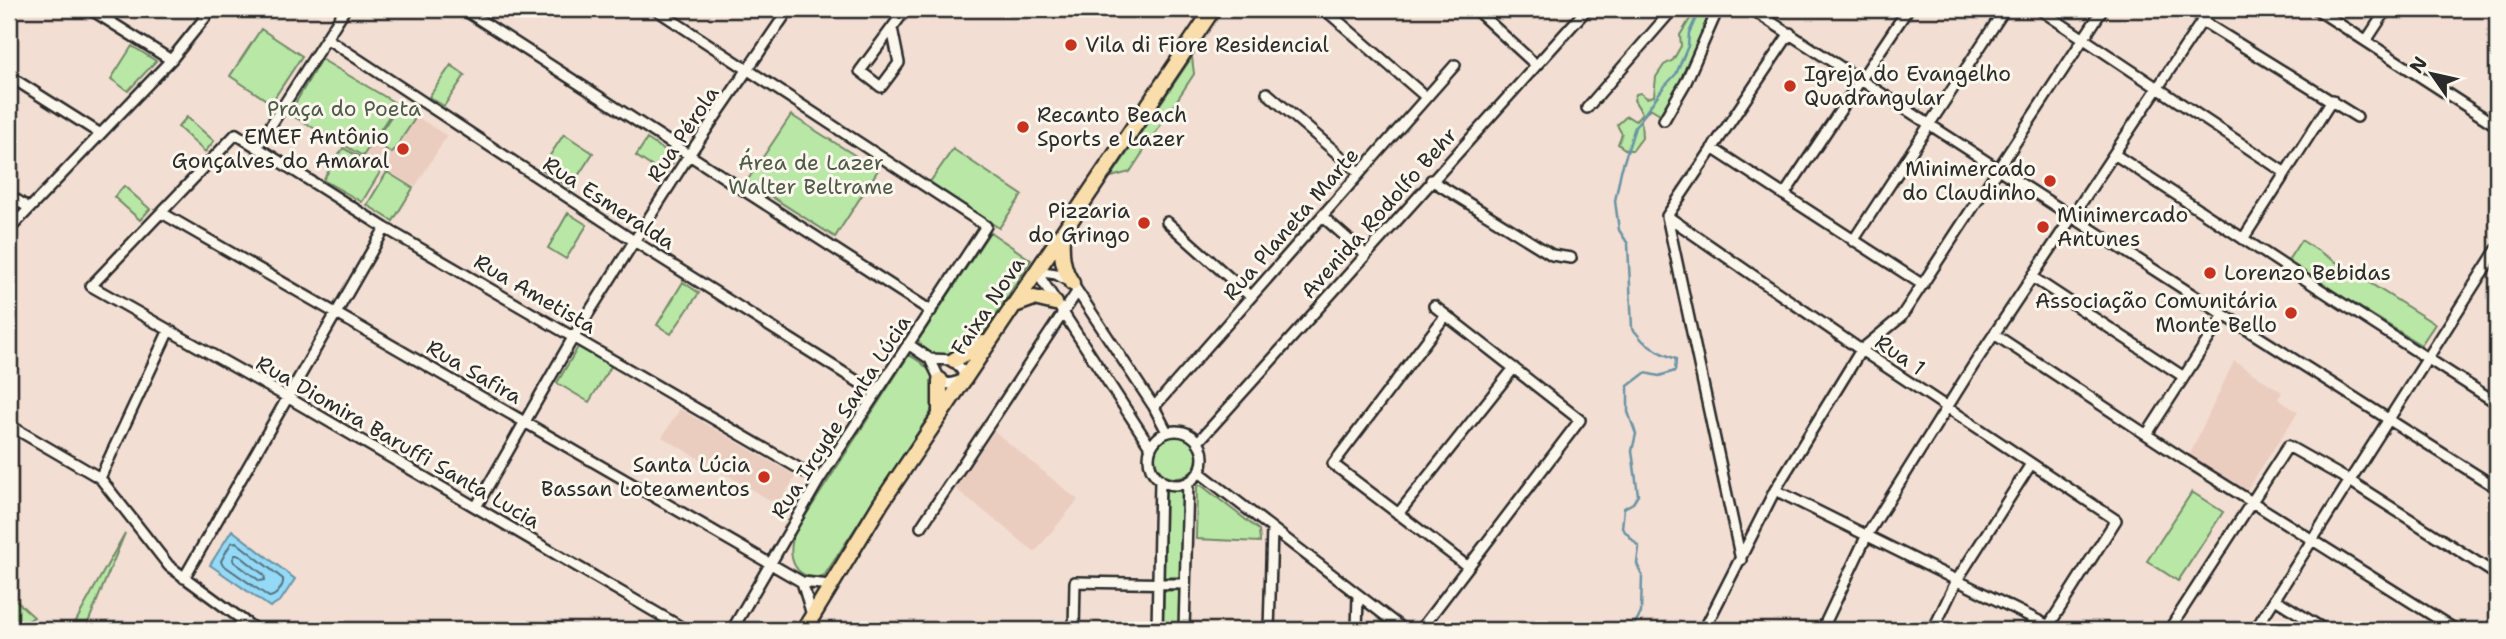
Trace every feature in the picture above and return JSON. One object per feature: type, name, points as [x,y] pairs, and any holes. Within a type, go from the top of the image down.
[{"type":"highway","name":"Faixa Nova","points":[[804,630],[940,414],[1213,9]]},
{"type":"highway","points":[[1062,234],[1061,254],[1065,274],[1074,288]]},
{"type":"highway","points":[[1012,306],[1034,298],[1058,308]]},
{"type":"highway","points":[[954,360],[974,350],[992,336]]},
{"type":"highway","points":[[940,380],[940,414]]},
{"type":"street","points":[[90,9],[171,60]]},
{"type":"street","points":[[9,230],[171,60],[212,9]]},
{"type":"street","points":[[257,147],[345,9]]},
{"type":"street","points":[[463,9],[931,311]]},
{"type":"street","points":[[655,9],[748,69]]},
{"type":"street","name":"Rua Pérola","points":[[476,507],[574,336],[689,155],[789,9]]},
{"type":"street","points":[[892,28],[899,63],[881,87],[860,71],[906,9]]},
{"type":"street","points":[[1475,9],[1536,65]]},
{"type":"street","name":"Avenida Rodolfo Behr","points":[[1198,442],[1364,254],[1587,9]]},
{"type":"street","points":[[1587,108],[1673,9]]},
{"type":"street","points":[[1664,120],[1686,82],[1718,9]]},
{"type":"street","points":[[1751,9],[2224,316],[2497,488]]},
{"type":"street","points":[[1784,195],[1908,9]]},
{"type":"street","points":[[1853,241],[2005,9]]},
{"type":"street","points":[[2039,9],[2284,172]]},
{"type":"street","points":[[1704,630],[1776,490],[1861,350],[1901,317],[2103,9]]},
{"type":"street","points":[[1822,630],[1867,535],[1973,366],[2210,9]]},
{"type":"street","points":[[2316,9],[2497,126]]},
{"type":"street","points":[[2366,41],[2387,9]]},
{"type":"street","points":[[1330,14],[1426,97]]},
{"type":"street","points":[[2202,21],[2357,117]]},
{"type":"street","points":[[1741,560],[1667,216],[1790,33]]},
{"type":"street","name":"Rua Esmeralda","points":[[326,38],[634,241],[876,393]]},
{"type":"street","name":"Rua Planeta Marte","points":[[1154,407],[1455,65]]},
{"type":"street","name":"Rua Ircyde Santa Lúcia","points":[[732,630],[820,480],[986,226],[748,69]]},
{"type":"street","points":[[9,76],[99,133]]},
{"type":"street","points":[[1267,93],[1360,173]]},
{"type":"street","points":[[2243,239],[2332,100]]},
{"type":"street","name":"Rua Ametista","points":[[162,213],[236,134],[385,228],[820,480]]},
{"type":"street","points":[[1712,148],[1923,285]]},
{"type":"street","points":[[2114,154],[2497,403]]},
{"type":"street","points":[[1431,180],[1552,255],[1571,258]]},
{"type":"street","points":[[9,195],[29,208]]},
{"type":"street","name":"Rua Diomira Baruffi Santa Lucia","points":[[162,213],[91,286],[686,630]]},
{"type":"street","name":"Rua Safira","points":[[162,213],[802,582]]},
{"type":"street","points":[[1322,216],[1364,254]]},
{"type":"street","name":"Rua 1","points":[[1667,216],[1861,350],[2116,520],[2051,628]]},
{"type":"street","points":[[1167,222],[1251,297]]},
{"type":"street","points":[[184,578],[385,228]]},
{"type":"street","points":[[2255,630],[2497,250]]},
{"type":"street","points":[[1036,271],[1056,274],[1074,288],[1154,407],[1167,432]]},
{"type":"street","points":[[1036,271],[1151,448]]},
{"type":"street","points":[[2032,277],[2184,377]]},
{"type":"street","points":[[921,527],[1058,308],[1074,288]]},
{"type":"street","points":[[1420,630],[1580,419],[1434,306]]},
{"type":"street","points":[[1446,315],[1333,464],[1467,566]]},
{"type":"street","points":[[2147,434],[2224,316]]},
{"type":"street","points":[[100,478],[169,330]]},
{"type":"street","points":[[1994,334],[2311,541],[2456,630]]},
{"type":"street","points":[[908,344],[930,359],[940,380],[949,384],[963,380],[963,372],[954,360],[930,359]]},
{"type":"street","points":[[1398,514],[1514,368]]},
{"type":"street","points":[[9,425],[100,478],[169,566],[256,630]]},
{"type":"street","points":[[1179,430],[1190,434],[1198,442],[1203,451],[1203,462],[1199,472],[1188,482],[1178,485],[1160,479],[1152,470],[1149,459],[1157,438],[1167,432],[1179,430]]},
{"type":"street","points":[[2169,630],[2288,446],[2350,481],[2497,575]]},
{"type":"street","points":[[1933,630],[1957,580],[2031,464]]},
{"type":"street","points":[[1199,472],[1404,630]]},
{"type":"street","points":[[1157,630],[1160,479]]},
{"type":"street","points":[[1184,630],[1188,482]]},
{"type":"street","points":[[1776,490],[2051,628]]},
{"type":"street","points":[[1269,630],[1272,529]]},
{"type":"street","points":[[812,615],[802,582],[830,585]]},
{"type":"street","points":[[1074,630],[1075,582],[1185,584]]},
{"type":"street","points":[[1357,630],[1358,595]]},
{"type":"street","points":[[2275,598],[2325,630]]},
{"type":"shaded area","name":"EMEF Antônio Gonçalves do Amaral","points":[[397,104],[447,136],[415,187],[363,156]]},
{"type":"shaded area","points":[[2234,361],[2282,392],[2278,399],[2298,412],[2246,491],[2189,456]]},
{"type":"shaded area","points":[[680,409],[796,476],[778,505],[662,437]]},
{"type":"shaded area","points":[[994,431],[1078,500],[1035,552],[955,488]]},
{"type":"green space","points":[[1696,9],[1702,9],[1699,15],[1707,19],[1686,73],[1660,114],[1650,108],[1641,119],[1642,138],[1633,150],[1626,150],[1618,144],[1622,134],[1617,125],[1627,116],[1635,121],[1642,113],[1634,100],[1636,94],[1640,93],[1647,98],[1654,96],[1656,77],[1664,65],[1673,60],[1681,46],[1680,35]]},
{"type":"green space","points":[[261,29],[302,56],[271,103],[230,76]]},
{"type":"green space","points":[[132,46],[156,61],[128,91],[111,79]]},
{"type":"green space","points":[[1192,57],[1194,74],[1130,172],[1111,177]]},
{"type":"green space","name":"Praça do Poeta","points":[[321,59],[397,104],[363,156],[289,114]]},
{"type":"green space","points":[[451,65],[465,75],[444,106],[429,97]]},
{"type":"green space","points":[[396,109],[414,120],[392,153],[374,142]]},
{"type":"green space","name":"Área de Lazer Walter Beltrame","points":[[791,115],[878,170],[835,237],[747,181]]},
{"type":"green space","points":[[187,117],[214,141],[205,152],[178,127]]},
{"type":"green space","points":[[564,134],[593,153],[570,188],[541,169]]},
{"type":"green space","points":[[647,139],[676,158],[665,175],[636,156]]},
{"type":"green space","points":[[343,148],[382,169],[362,202],[323,180]]},
{"type":"green space","points":[[953,149],[1022,195],[999,228],[930,182]]},
{"type":"green space","points":[[387,172],[413,188],[393,221],[367,205]]},
{"type":"green space","points":[[124,186],[150,209],[140,220],[114,197]]},
{"type":"green space","points":[[568,213],[587,225],[566,259],[548,248]]},
{"type":"green space","points":[[990,232],[1031,260],[981,338],[958,353],[932,353],[918,341]]},
{"type":"green space","points":[[2301,240],[2435,324],[2421,345],[2287,262]]},
{"type":"green space","points":[[683,282],[699,293],[671,334],[657,325]]},
{"type":"green space","points":[[578,347],[612,365],[589,402],[557,383]]},
{"type":"green space","points":[[909,355],[926,366],[934,379],[936,387],[930,414],[824,576],[806,575],[799,571],[792,558],[795,532]]},
{"type":"green space","points":[[1176,436],[1191,442],[1197,457],[1191,472],[1176,478],[1161,472],[1155,457],[1161,442]]},
{"type":"green space","points":[[1201,485],[1259,530],[1260,542],[1196,539],[1197,486]]},
{"type":"green space","points":[[1166,490],[1182,490],[1181,577],[1164,578]]},
{"type":"green space","points":[[2192,492],[2223,512],[2178,581],[2147,561]]},
{"type":"green space","points":[[125,533],[85,630],[71,630]]},
{"type":"green space","points":[[1180,590],[1179,630],[1163,630],[1164,591]]},
{"type":"green space","points":[[9,594],[34,617],[14,630],[9,630]]},
{"type":"water","points":[[232,530],[295,579],[281,600],[270,607],[210,565]]},
{"type":"waterway","points":[[1631,630],[1641,613],[1642,575],[1637,564],[1639,547],[1622,528],[1624,508],[1633,503],[1638,495],[1632,451],[1636,434],[1628,412],[1628,386],[1645,373],[1659,376],[1675,371],[1676,359],[1643,341],[1632,328],[1628,244],[1619,230],[1615,201],[1635,127],[1676,74],[1700,9]]},
{"type":"waterway","points":[[9,622],[16,630]]},
{"type":"place","name":"Vila di Fiore Residencial","points":[[1071,45]]},
{"type":"place","name":"Igreja do Evangelho Quadrangular","points":[[1790,86]]},
{"type":"place","name":"Recanto Beach Sports e Lazer","points":[[1023,127]]},
{"type":"place","name":"EMEF Antônio Gonçalves do Amaral","points":[[403,149]]},
{"type":"place","name":"Minimercado do Claudinho","points":[[2050,181]]},
{"type":"place","name":"Pizzaria do Gringo","points":[[1144,223]]},
{"type":"place","name":"Minimercado Antunes","points":[[2043,227]]},
{"type":"place","name":"Lorenzo Bebidas","points":[[2210,273]]},
{"type":"place","name":"Associação Comunitária Monte Bello","points":[[2291,313]]},
{"type":"place","name":"Santa Lúcia Bassan Loteamentos","points":[[764,477]]}]
